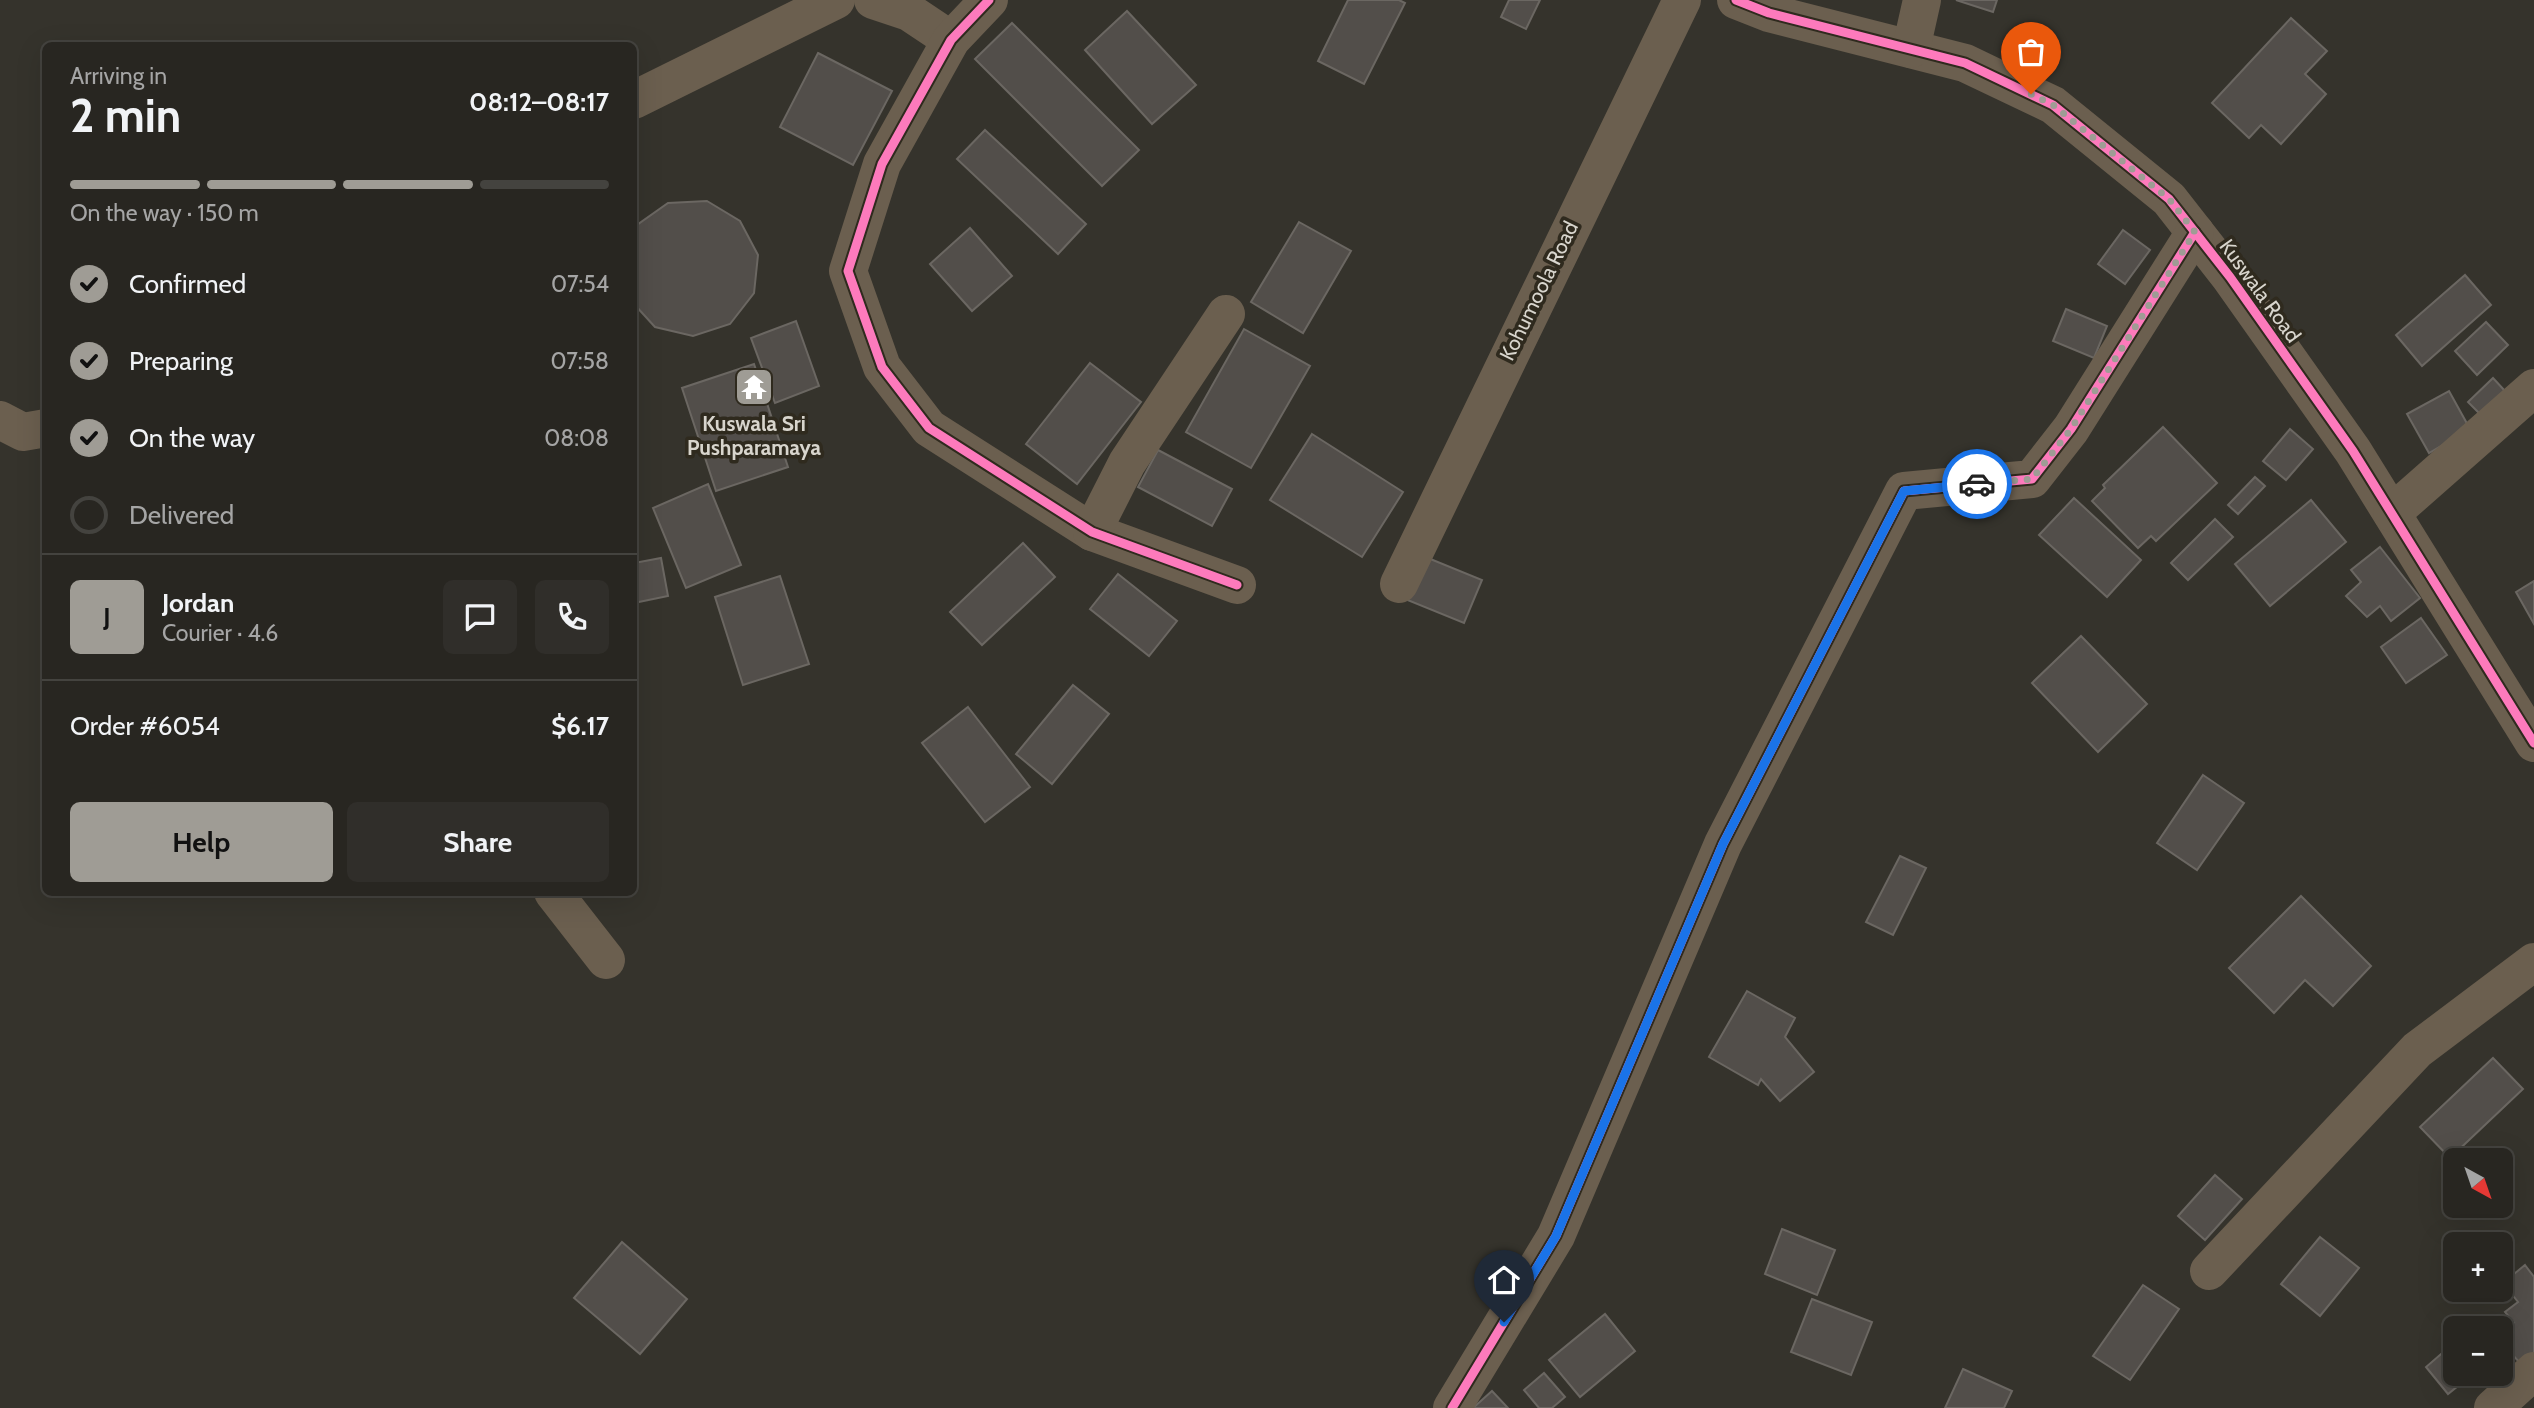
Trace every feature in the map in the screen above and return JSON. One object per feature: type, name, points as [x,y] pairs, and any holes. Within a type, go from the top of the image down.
[{"type":"street","points":[[637,99],[836,0]]},
{"type":"street","points":[[873,0],[909,12],[951,40]]},
{"type":"street","points":[[989,0],[951,40],[882,164],[848,271],[882,367],[929,428],[1092,532],[1237,585]]},
{"type":"street","name":"Kohumoola Road","points":[[1399,584],[1682,0]]},
{"type":"street","name":"Kuswala Road","points":[[1736,0],[1769,13],[1965,63],[2053,105],[2169,199],[2353,451],[2534,743]]},
{"type":"street","points":[[1911,49],[1922,0]]},
{"type":"street","points":[[1452,1408],[1556,1236],[1723,844],[1904,491],[2032,479],[2071,429],[2195,232]]},
{"type":"street","points":[[1092,532],[1127,463],[1226,314]]},
{"type":"street","points":[[2392,513],[2534,388]]},
{"type":"street","points":[[0,420],[23,432],[42,429]]},
{"type":"street","points":[[556,896],[606,960]]},
{"type":"street","points":[[2209,1271],[2417,1049],[2534,962]]},
{"type":"street","points":[[2493,1408],[2534,1371]]},
{"type":"building","points":[[1348,0],[1399,0],[1405,3],[1364,84],[1318,61]]},
{"type":"building","points":[[1509,0],[1540,0],[1526,29],[1501,17]]},
{"type":"building","points":[[1956,0],[1997,0],[1993,12]]},
{"type":"building","points":[[1127,11],[1196,85],[1152,124],[1085,50]]},
{"type":"building","points":[[2291,18],[2327,51],[2305,74],[2326,94],[2281,144],[2261,125],[2249,138],[2212,103]]},
{"type":"building","points":[[1012,23],[1139,150],[1102,186],[975,59]]},
{"type":"building","points":[[818,53],[892,91],[853,165],[780,127]]},
{"type":"building","points":[[985,130],[1086,224],[1058,254],[957,159]]},
{"type":"building","points":[[707,201],[740,221],[758,255],[754,293],[730,324],[693,336],[655,327],[637,307],[637,225],[668,203]]},
{"type":"building","points":[[1299,222],[1351,251],[1303,333],[1251,302]]},
{"type":"building","points":[[970,228],[1012,276],[972,311],[930,264]]},
{"type":"building","points":[[2123,230],[2150,250],[2125,284],[2098,264]]},
{"type":"building","points":[[2465,275],[2491,305],[2422,366],[2396,335]]},
{"type":"building","points":[[2066,309],[2107,326],[2094,358],[2053,341]]},
{"type":"building","points":[[796,321],[819,386],[775,403],[751,338]]},
{"type":"building","points":[[2486,322],[2508,345],[2477,375],[2455,351]]},
{"type":"building","points":[[1244,329],[1310,366],[1251,468],[1186,432]]},
{"type":"building","points":[[1090,363],[1141,402],[1077,484],[1026,444]]},
{"type":"building","points":[[754,364],[788,467],[716,491],[682,388]]},
{"type":"building","points":[[2493,378],[2505,391],[2480,414],[2468,402]]},
{"type":"building","points":[[2449,391],[2470,429],[2429,453],[2407,414]]},
{"type":"building","points":[[2163,427],[2217,483],[2156,541],[2151,536],[2138,548],[2092,501],[2105,488],[2103,485]]},
{"type":"building","points":[[2290,429],[2313,449],[2286,480],[2263,461]]},
{"type":"building","points":[[1312,434],[1403,492],[1362,557],[1270,500]]},
{"type":"building","points":[[1158,450],[1232,489],[1212,526],[1138,487]]},
{"type":"building","points":[[2255,477],[2265,486],[2238,514],[2228,505]]},
{"type":"building","points":[[708,484],[741,565],[686,588],[653,508]]},
{"type":"building","points":[[2074,498],[2141,560],[2107,597],[2039,535]]},
{"type":"building","points":[[2311,500],[2346,542],[2270,606],[2235,564]]},
{"type":"building","points":[[2215,519],[2233,537],[2188,580],[2171,563]]},
{"type":"building","points":[[1023,543],[1055,577],[982,645],[950,612]]},
{"type":"building","points":[[2380,547],[2420,598],[2391,621],[2380,606],[2367,617],[2346,596],[2361,582],[2351,570]]},
{"type":"building","points":[[1423,556],[1482,580],[1464,623],[1405,599]]},
{"type":"building","points":[[661,558],[668,596],[637,602],[637,562]]},
{"type":"building","points":[[1118,574],[1177,621],[1149,656],[1090,609]]},
{"type":"building","points":[[780,576],[809,664],[743,685],[715,597]]},
{"type":"building","points":[[2534,581],[2534,624],[2516,592]]},
{"type":"building","points":[[2421,618],[2447,655],[2406,683],[2381,647]]},
{"type":"building","points":[[2081,636],[2147,704],[2098,752],[2032,683]]},
{"type":"building","points":[[1073,685],[1109,714],[1052,784],[1016,754]]},
{"type":"building","points":[[968,707],[1030,787],[985,822],[922,743]]},
{"type":"building","points":[[2203,775],[2244,803],[2197,870],[2157,843]]},
{"type":"building","points":[[1900,856],[1926,868],[1893,935],[1866,922]]},
{"type":"building","points":[[2301,896],[2371,966],[2333,1006],[2305,980],[2274,1013],[2229,968]]},
{"type":"building","points":[[1747,991],[1795,1018],[1785,1037],[1814,1072],[1780,1101],[1761,1079],[1758,1085],[1709,1057]]},
{"type":"building","points":[[2493,1058],[2523,1089],[2461,1148],[2443,1148],[2443,1151],[2420,1127]]},
{"type":"building","points":[[2215,1175],[2242,1199],[2205,1240],[2178,1216]]},
{"type":"building","points":[[1782,1229],[1835,1250],[1817,1295],[1765,1274]]},
{"type":"building","points":[[2320,1237],[2359,1268],[2320,1316],[2281,1284]]},
{"type":"building","points":[[622,1242],[687,1299],[640,1354],[574,1298]]},
{"type":"building","points":[[2525,1265],[2534,1277],[2534,1369],[2529,1373],[2513,1355],[2513,1316],[2508,1316],[2505,1312],[2518,1302],[2513,1296],[2513,1275]]},
{"type":"building","points":[[2143,1285],[2179,1309],[2130,1380],[2093,1356]]},
{"type":"building","points":[[1812,1299],[1872,1322],[1851,1375],[1791,1352]]},
{"type":"building","points":[[1605,1314],[1635,1351],[1580,1397],[1549,1360]]},
{"type":"building","points":[[2443,1352],[2443,1386],[2458,1386],[2448,1394],[2426,1367]]},
{"type":"building","points":[[1963,1369],[2012,1391],[2004,1408],[1945,1408]]},
{"type":"building","points":[[1544,1373],[1565,1397],[1552,1408],[1539,1408],[1524,1390]]},
{"type":"building","points":[[1492,1391],[1508,1408],[1473,1408]]},
{"type":"cycle path","points":[[989,0],[951,40],[882,164],[848,271],[882,367],[929,428],[1092,532],[1237,585]]},
{"type":"cycle path","points":[[1736,0],[1769,13],[1965,63],[2053,105],[2169,199],[2230,277],[2353,451],[2534,743]]},
{"type":"cycle path","points":[[1452,1408],[1556,1236],[1723,844],[1904,491],[2032,479],[2071,429],[2195,232]]},
{"type":"way so far","points":[[1977,484],[2032,479],[2071,429],[2195,232],[2169,199],[2053,105],[2031,94]]},
{"type":"place","name":"Kuswala Sri Pushparamaya","points":[[754,387]]},
{"type":"route","points":[[1504,1322],[1556,1236],[1723,844],[1904,491],[1977,484]]}]
